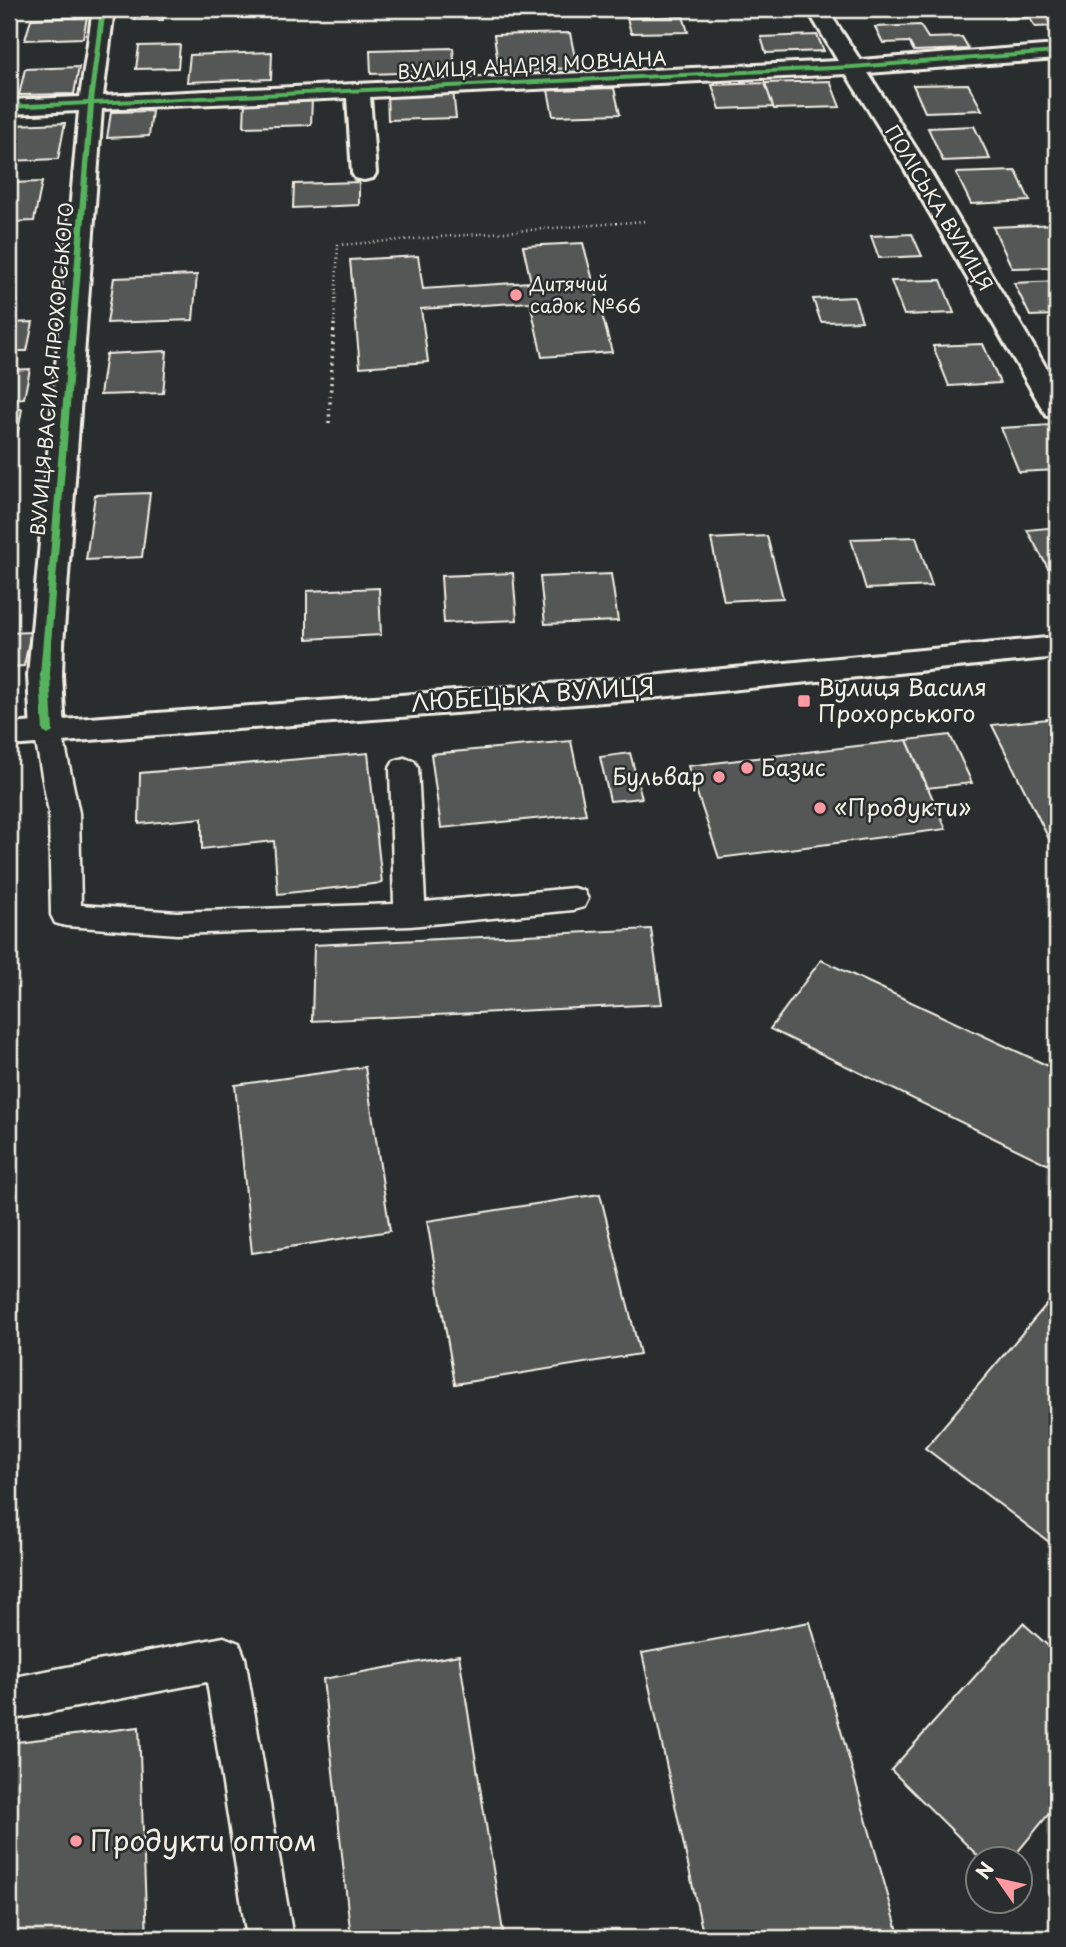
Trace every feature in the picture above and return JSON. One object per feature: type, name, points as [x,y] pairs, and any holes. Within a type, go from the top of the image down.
[{"type":"street","name":"ВУЛИЦЯ ВАСИЛЯ ПРОХОРСЬКОГО","points":[[48,732],[45,675],[91,103],[103,9]]},
{"type":"street","name":"ПОЛІСЬКА ВУЛИЦЯ","points":[[817,9],[912,161],[1057,410]]},
{"type":"street","name":"ВУЛИЦЯ АНДРІЯ МОВЧАНА","points":[[9,107],[852,67],[1057,52]]},
{"type":"street","points":[[358,91],[364,173]]},
{"type":"street","name":"ЛЮБЕЦЬКА ВУЛИЦЯ","points":[[9,735],[656,686],[1057,647]]},
{"type":"lane","points":[[48,732],[64,813],[66,915],[177,923],[410,915],[573,899]]},
{"type":"lane","points":[[404,768],[410,915]]},
{"type":"lane","points":[[9,1699],[224,1658],[270,1938]]},
{"type":"path","points":[[329,423],[338,245],[645,221]]},
{"type":"building","points":[[136,9],[164,9],[163,20],[134,20]]},
{"type":"building","points":[[999,9],[1045,9],[1049,14],[1057,14],[1057,26],[1035,27],[1030,18],[1005,19]]},
{"type":"building","points":[[683,16],[688,32],[631,33],[627,18]]},
{"type":"building","points":[[87,17],[83,38],[25,40],[31,19]]},
{"type":"building","points":[[920,25],[928,38],[962,37],[969,49],[914,51],[909,42],[883,43],[875,27]]},
{"type":"building","points":[[570,33],[577,68],[499,71],[494,35]]},
{"type":"building","points":[[817,35],[824,51],[766,53],[761,37]]},
{"type":"building","points":[[180,45],[178,68],[136,69],[139,46]]},
{"type":"building","points":[[453,48],[455,71],[371,74],[370,50]]},
{"type":"building","points":[[272,52],[271,79],[187,82],[190,55]]},
{"type":"building","points":[[79,67],[74,94],[19,95],[25,69]]},
{"type":"building","points":[[830,81],[840,107],[774,109],[765,83]]},
{"type":"building","points":[[765,83],[773,107],[720,109],[712,85]]},
{"type":"building","points":[[968,84],[982,110],[925,112],[913,85]]},
{"type":"building","points":[[614,88],[620,114],[553,116],[548,90]]},
{"type":"building","points":[[453,91],[456,118],[388,120],[387,93]]},
{"type":"building","points":[[312,98],[311,125],[244,127],[245,100]]},
{"type":"building","points":[[152,111],[149,136],[107,138],[111,112]]},
{"type":"building","points":[[65,123],[58,159],[9,161],[9,141],[13,125]]},
{"type":"building","points":[[974,126],[990,159],[943,161],[928,128]]},
{"type":"building","points":[[1016,171],[1030,201],[971,204],[956,173]]},
{"type":"building","points":[[42,182],[34,221],[9,222],[9,183]]},
{"type":"building","points":[[359,182],[359,205],[293,208],[294,184]]},
{"type":"building","points":[[1057,224],[1057,267],[1012,268],[993,227]]},
{"type":"building","points":[[912,234],[922,256],[879,258],[871,236]]},
{"type":"building","points":[[583,243],[612,352],[542,357],[530,302],[421,309],[428,362],[360,367],[350,260],[418,256],[423,289],[531,282],[523,246]]},
{"type":"building","points":[[197,275],[193,320],[107,323],[114,278]]},
{"type":"building","points":[[941,280],[954,313],[904,315],[891,281]]},
{"type":"building","points":[[1057,281],[1057,315],[1030,316],[1014,283]]},
{"type":"building","points":[[854,297],[862,321],[821,322],[813,299]]},
{"type":"building","points":[[33,322],[27,351],[9,351],[9,323]]},
{"type":"building","points":[[983,344],[1000,383],[949,386],[933,346]]},
{"type":"building","points":[[167,351],[163,393],[100,395],[106,354]]},
{"type":"building","points":[[30,369],[24,398],[9,399],[9,370]]},
{"type":"building","points":[[9,409],[22,409],[17,437],[9,437]]},
{"type":"building","points":[[1053,425],[1057,434],[1057,470],[1019,472],[1001,428]]},
{"type":"building","points":[[150,493],[142,557],[86,560],[95,495]]},
{"type":"building","points":[[1057,527],[1057,568],[1048,568],[1027,530]]},
{"type":"building","points":[[767,536],[783,598],[724,601],[711,539]]},
{"type":"building","points":[[916,537],[932,586],[866,589],[851,539]]},
{"type":"building","points":[[513,573],[517,620],[444,623],[441,576]]},
{"type":"building","points":[[611,574],[618,621],[545,624],[540,577]]},
{"type":"building","points":[[379,588],[381,635],[307,639],[307,591]]},
{"type":"building","points":[[31,632],[24,666],[9,667],[9,633]]},
{"type":"building","points":[[1057,718],[1057,855],[992,725]]},
{"type":"building","points":[[950,735],[972,783],[927,788],[907,740]]},
{"type":"building","name":"«Продукти»","points":[[907,740],[946,829],[719,858],[688,766]]},
{"type":"building","points":[[571,741],[586,814],[441,828],[431,754]]},
{"type":"building","points":[[368,753],[382,883],[278,894],[274,841],[202,849],[202,818],[139,824],[140,773]]},
{"type":"building","points":[[630,753],[642,798],[610,801],[600,757]]},
{"type":"building","points":[[651,929],[662,1004],[312,1021],[314,945]]},
{"type":"building","points":[[821,960],[1057,1070],[1057,1169],[770,1029]]},
{"type":"building","points":[[365,1067],[390,1231],[252,1253],[235,1085]]},
{"type":"building","points":[[600,1194],[640,1354],[455,1384],[427,1221]]},
{"type":"building","points":[[1057,1292],[1057,1548],[925,1448]]},
{"type":"building","points":[[810,1622],[900,1938],[704,1938],[642,1653]]},
{"type":"building","points":[[1023,1623],[1057,1654],[1057,1804],[1022,1846],[968,1846],[891,1770]]},
{"type":"building","points":[[459,1655],[504,1938],[351,1938],[323,1679]]},
{"type":"building","name":"Продукти оптом","points":[[139,1727],[147,1938],[9,1938],[9,1743]]},
{"type":"cycle path","points":[[48,732],[45,675],[47,644],[91,103],[103,9]]},
{"type":"cycle path","points":[[9,107],[852,67],[1057,52]]},
{"type":"place","name":"Дитячий садок №66","points":[[516,295]]},
{"type":"place","name":"Вулиця Василя Прохорського","points":[[804,701]]},
{"type":"place","name":"Базис","points":[[747,768]]},
{"type":"place","name":"Бульвар","points":[[719,777]]},
{"type":"place","name":"«Продукти»","points":[[820,808]]},
{"type":"place","name":"Продукти оптом","points":[[76,1841]]}]
